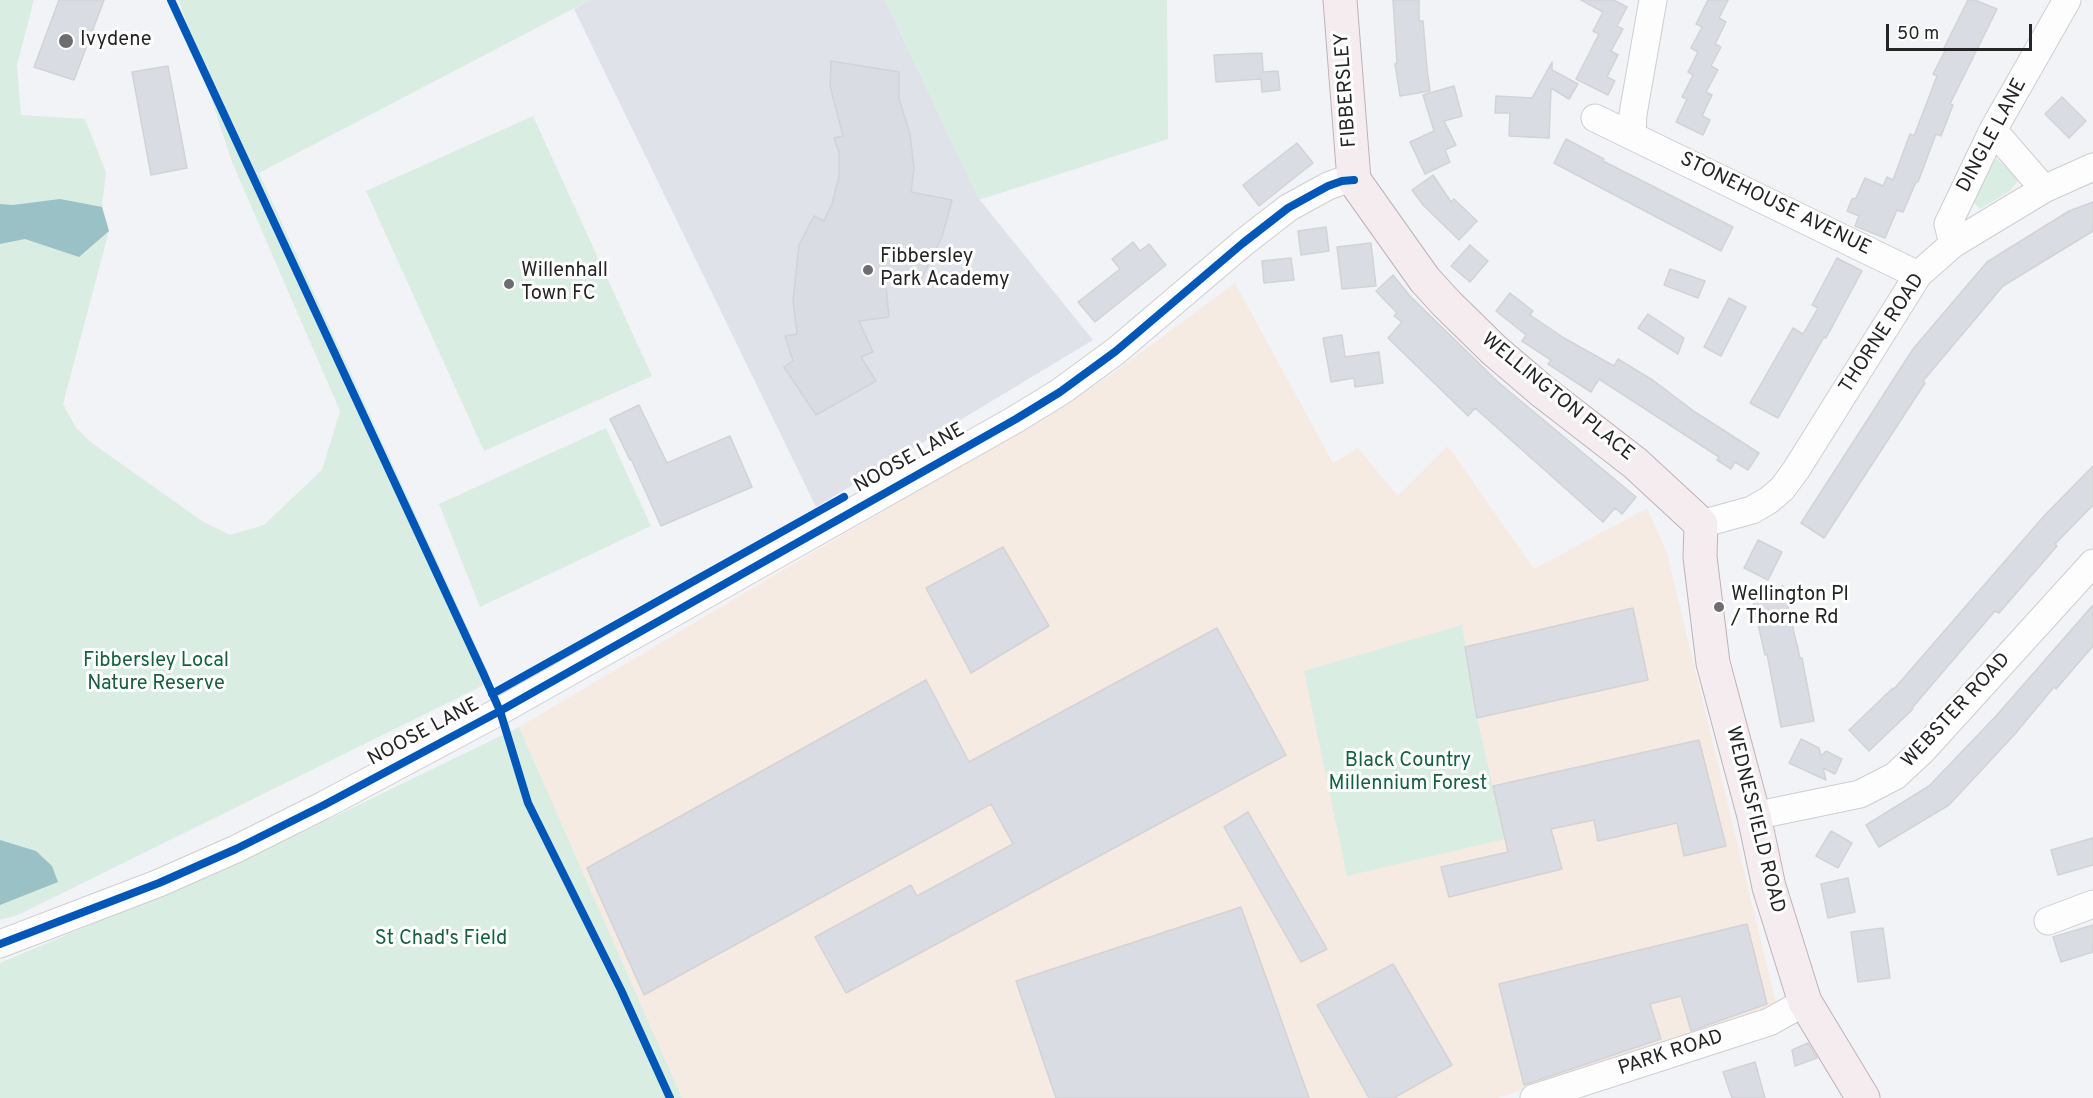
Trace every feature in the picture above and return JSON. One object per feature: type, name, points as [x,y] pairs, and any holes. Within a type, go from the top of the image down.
[{"type":"main road","name":"FIBBERSLEY","points":[[1340,0],[1354,180]]},
{"type":"main road","name":"WELLINGTON PLACE","points":[[1354,180],[1425,280],[1447,304],[1494,350],[1542,391],[1635,463],[1701,524]]},
{"type":"main road","name":"WEDNESFIELD ROAD","points":[[1701,524],[1700,557],[1713,663],[1754,816],[1769,886],[1804,1002],[1863,1098]]},
{"type":"street","points":[[1632,136],[1633,114],[1653,0]]},
{"type":"street","name":"DINGLE LANE","points":[[1953,244],[1948,224],[1993,130],[2067,0]]},
{"type":"street","name":"STONEHOUSE AVENUE","points":[[1595,118],[1918,275]]},
{"type":"street","points":[[1993,130],[2043,189]]},
{"type":"street","name":"THORNE ROAD","points":[[1701,524],[1752,510],[1782,489],[1918,275],[1953,244],[2043,189],[2093,167]]},
{"type":"street","name":"NOOSE LANE","points":[[0,945],[159,883],[236,849],[335,800],[500,711],[1060,392],[1116,351],[1243,243],[1288,208],[1328,186],[1354,180]]},
{"type":"street","name":"WEBSTER ROAD","points":[[1754,816],[1860,794],[1895,776],[1923,750],[2093,563]]},
{"type":"street","points":[[2048,921],[2093,904]]},
{"type":"street","name":"PARK ROAD","points":[[1547,1096],[1769,1022],[1804,1002]]},
{"type":"shaded area","name":"Fibbersley Park Academy","points":[[590,0],[885,0],[979,199],[1093,340],[816,507],[574,9]]},
{"type":"shaded area","points":[[1235,283],[1333,463],[1358,448],[1398,496],[1448,446],[1534,569],[1647,508],[1667,553],[1777,1007],[1498,1098],[682,1098],[519,727],[1105,379]]},
{"type":"green space","name":"Fibbersley Local Nature Reserve","points":[[0,0],[34,0],[17,65],[21,115],[85,119],[106,172],[102,207],[109,231],[63,404],[76,428],[92,443],[202,521],[230,535],[264,525],[322,470],[340,411],[232,162],[179,0],[590,0],[259,173],[488,672],[490,682],[18,915],[0,920]]},
{"type":"green space","points":[[885,0],[1167,0],[1168,139],[979,200]]},
{"type":"green space","name":"Willenhall Town FC","points":[[533,116],[652,376],[484,451],[366,191]]},
{"type":"green space","points":[[1996,158],[2019,180],[2010,191],[1980,209],[1972,201]]},
{"type":"green space","points":[[606,428],[651,526],[480,607],[439,504]]},
{"type":"green space","name":"Black Country Millennium Forest","points":[[1462,625],[1477,718],[1505,839],[1347,876],[1304,671]]},
{"type":"green space","name":"St Chad's Field","points":[[519,727],[682,1098],[0,1098],[0,963],[251,857]]},
{"type":"water","points":[[60,199],[102,207],[109,231],[79,257],[25,239],[0,244],[0,204],[13,205]]},
{"type":"water","points":[[0,840],[36,851],[52,866],[58,882],[0,905]]},
{"type":"building","name":"Ivydene","points":[[59,0],[104,0],[74,80],[34,67]]},
{"type":"building","points":[[1393,0],[1419,0],[1419,21],[1423,21],[1430,91],[1400,96],[1395,64],[1397,63]]},
{"type":"building","points":[[1581,0],[1614,0],[1627,7],[1617,26],[1623,29],[1611,51],[1618,55],[1607,77],[1615,81],[1608,95],[1576,79],[1599,34],[1593,31],[1603,12]]},
{"type":"building","points":[[1708,0],[1728,0],[1719,18],[1726,22],[1715,44],[1721,47],[1711,66],[1718,70],[1706,92],[1712,95],[1702,116],[1710,120],[1703,135],[1676,122],[1687,99],[1682,97],[1693,75],[1688,72],[1698,52],[1691,48],[1702,27],[1696,24]]},
{"type":"building","points":[[1968,0],[1975,0],[1997,9],[1950,104],[1953,105],[1941,136],[1936,134],[1918,182],[1903,212],[1897,210],[1885,238],[1855,226],[1859,216],[1847,211],[1852,199],[1856,198],[1865,178],[1883,186],[1887,177],[1893,180],[1910,134],[1914,136],[1937,76],[1933,74]]},
{"type":"building","points":[[1262,53],[1263,72],[1278,71],[1280,90],[1262,92],[1261,79],[1216,82],[1214,55]]},
{"type":"building","points":[[831,61],[899,72],[899,99],[910,134],[914,169],[911,192],[952,200],[942,237],[918,286],[885,275],[889,317],[859,321],[873,352],[861,357],[876,381],[816,415],[784,367],[793,361],[785,336],[797,334],[793,301],[799,245],[814,216],[824,221],[832,204],[839,176],[839,152],[834,138],[843,136],[830,86]]},
{"type":"building","points":[[1552,62],[1552,70],[1578,84],[1569,99],[1551,88],[1549,138],[1509,136],[1510,113],[1495,113],[1496,96],[1532,98]]},
{"type":"building","points":[[168,66],[187,168],[151,175],[132,72]]},
{"type":"building","points":[[1454,86],[1462,116],[1444,121],[1456,145],[1445,150],[1450,162],[1425,174],[1410,142],[1434,131],[1423,95]]},
{"type":"building","points":[[2062,97],[2086,121],[2069,138],[2045,114]]},
{"type":"building","points":[[1566,139],[1604,159],[1603,161],[1733,227],[1721,251],[1554,163]]},
{"type":"building","points":[[1297,143],[1313,163],[1259,206],[1243,185]]},
{"type":"building","points":[[1433,175],[1451,202],[1454,199],[1477,221],[1459,240],[1423,205],[1412,190]]},
{"type":"building","points":[[2093,202],[2093,231],[2003,286],[1923,381],[1925,383],[1824,538],[1801,523],[1913,349],[1987,262],[2069,211]]},
{"type":"building","points":[[1326,227],[1329,251],[1301,255],[1298,231]]},
{"type":"building","points":[[1133,242],[1140,251],[1149,244],[1166,265],[1095,322],[1078,302],[1120,269],[1112,259]]},
{"type":"building","points":[[1371,243],[1376,286],[1342,289],[1337,247]]},
{"type":"building","points":[[1470,245],[1488,261],[1470,282],[1451,266]]},
{"type":"building","points":[[1291,258],[1294,280],[1264,283],[1262,261]]},
{"type":"building","points":[[1837,258],[1862,271],[1826,338],[1824,337],[1778,418],[1750,403],[1793,328],[1803,334],[1818,308],[1812,305]]},
{"type":"building","points":[[1670,269],[1705,281],[1698,298],[1664,285]]},
{"type":"building","points":[[1393,275],[1410,296],[1498,382],[1636,497],[1622,514],[1615,508],[1603,522],[1475,408],[1468,416],[1388,338],[1402,322],[1394,316],[1397,313],[1376,291]]},
{"type":"building","points":[[1510,293],[1533,311],[1530,315],[1564,338],[1614,366],[1618,359],[1759,453],[1748,470],[1735,462],[1731,469],[1717,460],[1719,457],[1599,379],[1591,392],[1548,364],[1551,360],[1522,341],[1526,335],[1496,311]]},
{"type":"building","points":[[1729,298],[1746,307],[1721,356],[1704,347]]},
{"type":"building","points":[[1648,314],[1684,338],[1678,354],[1638,328]]},
{"type":"building","points":[[1342,335],[1345,357],[1379,352],[1383,383],[1355,387],[1354,378],[1331,382],[1323,338]]},
{"type":"building","points":[[639,405],[667,463],[730,436],[752,487],[661,526],[610,419]]},
{"type":"building","points":[[2093,466],[2093,505],[2055,544],[2057,546],[1999,613],[1995,611],[1913,709],[1869,751],[1849,730],[1894,689],[2044,516]]},
{"type":"building","points":[[1758,540],[1782,552],[1768,580],[1744,568]]},
{"type":"building","points":[[1003,547],[1049,626],[971,673],[926,588]]},
{"type":"building","points":[[1783,586],[1800,658],[1802,658],[1814,721],[1781,727],[1767,654],[1765,655],[1751,593]]},
{"type":"building","points":[[2093,605],[2093,646],[2056,689],[2054,687],[2015,734],[1949,805],[1879,847],[1866,825],[1929,786],[1996,716]]},
{"type":"building","points":[[1633,608],[1648,680],[1477,718],[1465,647]]},
{"type":"building","points":[[1217,628],[1286,755],[846,993],[815,937],[911,885],[917,896],[1013,844],[991,804],[644,995],[587,868],[926,680],[969,762]]},
{"type":"building","points":[[1801,739],[1819,748],[1821,756],[1826,751],[1842,759],[1835,774],[1823,768],[1826,780],[1789,763]]},
{"type":"building","points":[[1699,740],[1726,846],[1684,856],[1677,823],[1598,841],[1594,820],[1551,829],[1562,869],[1449,897],[1441,867],[1508,852],[1493,786]]},
{"type":"building","points":[[1248,812],[1327,949],[1301,962],[1224,827]]},
{"type":"building","points":[[1831,831],[1852,843],[1838,868],[1816,856]]},
{"type":"building","points":[[2093,838],[2093,865],[2058,875],[2051,850]]},
{"type":"building","points":[[1848,878],[1855,912],[1828,918],[1821,884]]},
{"type":"building","points":[[1241,907],[1309,1098],[1056,1098],[1016,981]]},
{"type":"building","points":[[1747,924],[1767,1004],[1691,1031],[1681,996],[1650,1004],[1661,1039],[1524,1085],[1499,984]]},
{"type":"building","points":[[2093,925],[2093,952],[2061,962],[2053,937]]},
{"type":"building","points":[[1883,928],[1890,978],[1858,982],[1851,932]]},
{"type":"building","points":[[1393,964],[1452,1065],[1394,1098],[1369,1098],[1317,1005]]},
{"type":"building","points":[[1808,1043],[1817,1058],[1795,1066],[1792,1050]]},
{"type":"building","points":[[1755,1062],[1765,1098],[1732,1098],[1723,1072]]},
{"type":"cycle path","points":[[171,0],[484,675],[500,711],[528,803],[621,990],[670,1098]]},
{"type":"cycle path","points":[[0,944],[159,883],[236,849],[500,711],[1060,392],[1116,351],[1243,243],[1288,208],[1328,186],[1354,180]]},
{"type":"cycle path","points":[[492,694],[844,497]]},
{"type":"place","name":"Ivydene","points":[[66,41]]},
{"type":"place","name":"Fibbersley Park Academy","points":[[868,270]]},
{"type":"place","name":"Willenhall Town FC","points":[[509,284]]},
{"type":"place","name":"Wellington Pl / Thorne Rd","points":[[1719,607]]}]
